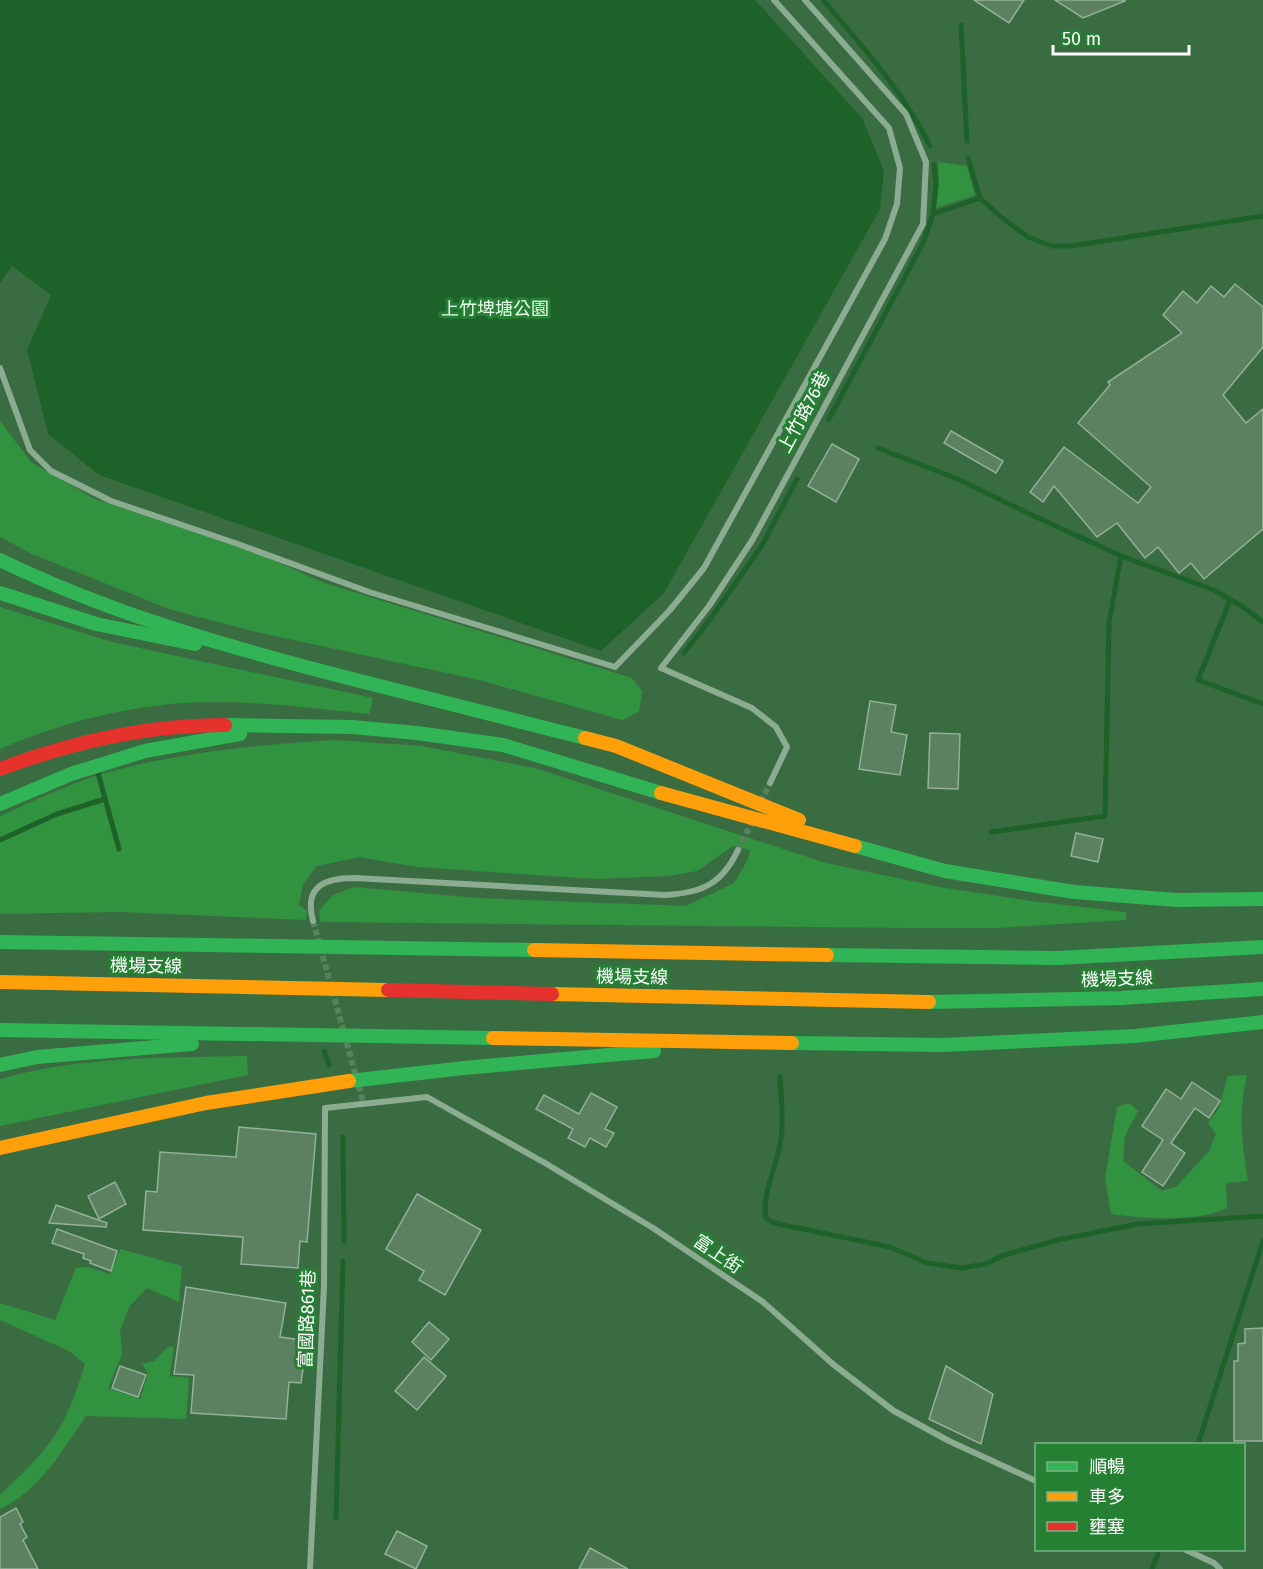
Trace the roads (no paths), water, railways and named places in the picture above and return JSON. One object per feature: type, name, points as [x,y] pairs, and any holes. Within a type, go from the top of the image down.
[{"type":"highway","points":[[0,560],[43,581],[117,610],[256,654],[616,746],[873,850]]},
{"type":"highway","points":[[0,593],[151,638],[256,654]]},
{"type":"highway","points":[[0,769],[32,757],[94,740],[150,730],[198,725],[352,727],[417,733],[503,745],[649,790],[945,871],[1074,892],[1176,900],[1263,899]]},
{"type":"highway","points":[[0,804],[71,774],[145,751],[292,725]]},
{"type":"highway","name":"機場支線","points":[[0,942],[1058,958],[1263,947]]},
{"type":"highway","name":"機場支線","points":[[0,982],[938,1002],[1120,998],[1263,989]]},
{"type":"highway","points":[[0,1030],[943,1045],[1135,1036],[1263,1022]]},
{"type":"highway","points":[[0,1065],[37,1057],[96,1051],[306,1035]]},
{"type":"highway","points":[[0,1148],[132,1117],[273,1092],[418,1073],[757,1042]]},
{"type":"street","points":[[0,368],[30,450],[51,471],[111,501],[369,592],[615,667],[670,610],[704,568],[885,238],[897,204],[900,168],[889,128],[774,0]]},
{"type":"street","name":"上竹路76巷","points":[[770,783],[787,747],[776,727],[752,708],[661,668],[709,606],[753,539],[923,224],[926,172],[926,162],[906,114],[805,0]]},
{"type":"street","points":[[314,921],[310,907],[312,893],[337,879],[355,878],[653,895],[681,894],[718,880],[727,871],[738,850]]},
{"type":"street","name":"富上街","points":[[364,1105],[427,1097],[545,1163],[653,1228],[763,1302],[834,1365],[894,1411],[949,1441],[1035,1481]]},
{"type":"street","name":"富國路861巷","points":[[310,1569],[324,1286],[325,1108],[364,1105]]},
{"type":"street","points":[[1187,1551],[1214,1563],[1220,1569]]},
{"type":"waterway","points":[[823,0],[894,87],[930,146]]},
{"type":"waterway","points":[[961,25],[967,141]]},
{"type":"waterway","points":[[968,158],[980,198],[1028,237],[1052,246],[1071,246],[1263,216]]},
{"type":"waterway","points":[[934,165],[936,184],[933,214],[980,198]]},
{"type":"waterway","points":[[829,419],[924,241],[933,214]]},
{"type":"waterway","points":[[878,448],[960,480],[1121,556],[1214,590],[1263,622]]},
{"type":"waterway","points":[[684,653],[761,547],[797,479]]},
{"type":"waterway","points":[[991,832],[1105,816],[1109,623],[1121,556]]},
{"type":"waterway","points":[[1230,600],[1198,680],[1263,704]]},
{"type":"waterway","points":[[98,773],[119,849]]},
{"type":"waterway","points":[[0,840],[57,814],[105,799]]},
{"type":"waterway","points":[[324,1051],[329,1065]]},
{"type":"waterway","points":[[780,1077],[782,1131],[765,1209],[766,1218],[774,1223],[890,1247],[927,1263],[962,1268],[986,1264],[1004,1255],[1058,1240],[1137,1224],[1263,1216]]},
{"type":"waterway","points":[[343,1137],[344,1241]]},
{"type":"waterway","points":[[1198,1443],[1263,1241]]},
{"type":"waterway","points":[[336,1518],[343,1261]]},
{"type":"waterway","points":[[1152,1569],[1158,1554]]},
{"type":"tunnel","points":[[761,802],[770,783]]},
{"type":"tunnel","points":[[738,850],[752,822]]},
{"type":"tunnel","points":[[313,921],[364,1105]]},
{"type":"park label","name":"上竹埤塘公園","points":[[495,309]]}]
